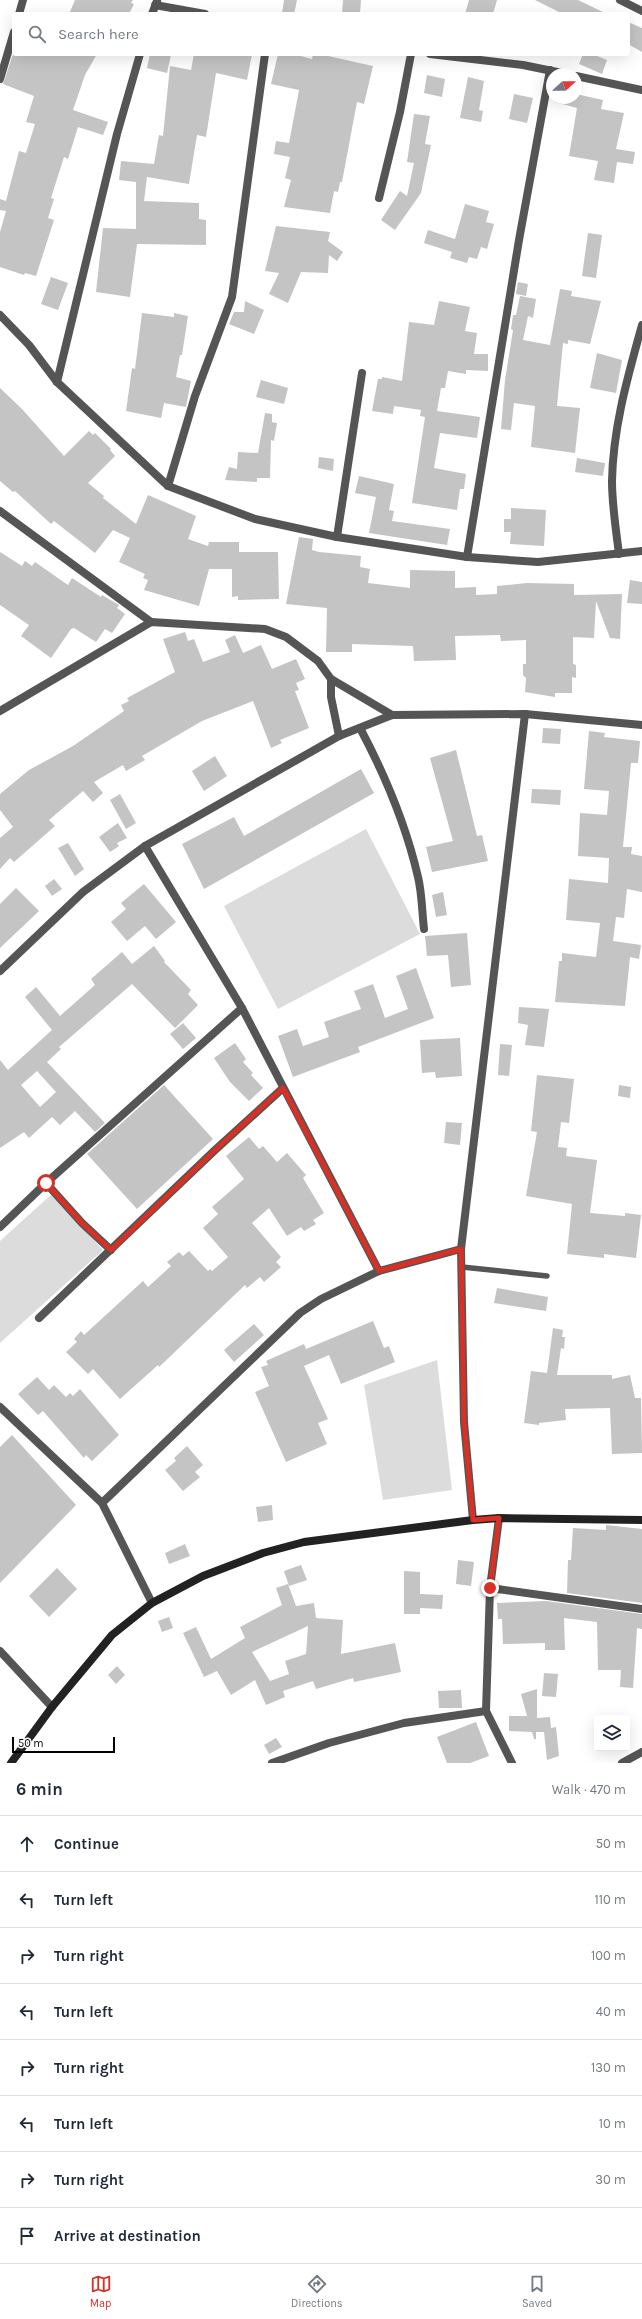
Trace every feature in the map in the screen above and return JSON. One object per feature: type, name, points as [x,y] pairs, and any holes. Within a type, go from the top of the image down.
[{"type":"street","points":[[20,12],[23,0]]},
{"type":"street","points":[[620,0],[642,11]]},
{"type":"street","points":[[153,12],[156,2],[197,12]]},
{"type":"street","points":[[0,79],[12,39]]},
{"type":"street","points":[[57,382],[117,134],[139,56]]},
{"type":"street","points":[[168,486],[195,396],[232,297],[265,56]]},
{"type":"street","points":[[379,198],[400,112],[411,56]]},
{"type":"street","points":[[449,56],[523,64],[546,69]]},
{"type":"street","points":[[582,77],[642,90]]},
{"type":"street","points":[[468,557],[519,240],[546,92]]},
{"type":"street","points":[[0,316],[29,345],[57,382],[168,486],[255,519],[337,536],[468,557],[538,562],[642,551]]},
{"type":"street","points":[[619,554],[612,482],[614,450],[620,408],[642,325]]},
{"type":"street","points":[[337,536],[362,373]]},
{"type":"street","points":[[0,511],[152,622],[265,629],[286,637],[318,661],[331,679],[392,715]]},
{"type":"street","points":[[0,711],[152,622]]},
{"type":"street","points":[[331,679],[331,697],[339,736]]},
{"type":"street","points":[[473,1520],[464,1422],[461,1249],[525,714]]},
{"type":"street","points":[[0,972],[83,892],[145,846],[339,736],[392,715],[525,714],[642,725]]},
{"type":"street","points":[[360,728],[380,766],[407,837],[419,878],[424,929]]},
{"type":"street","points":[[145,846],[242,1008],[379,1271]]},
{"type":"street","points":[[0,1227],[46,1183],[242,1008]]},
{"type":"street","points":[[39,1318],[214,1151],[283,1088]]},
{"type":"street","points":[[46,1183],[82,1223],[111,1250]]},
{"type":"street","points":[[102,1503],[300,1313],[321,1299],[379,1271],[461,1249]]},
{"type":"street","points":[[0,1406],[102,1503],[152,1603]]},
{"type":"street","points":[[499,1518],[490,1588],[486,1711],[512,1763]]},
{"type":"street","points":[[11,1763],[52,1707],[112,1635],[152,1603],[203,1576],[263,1553],[304,1542],[473,1520],[499,1518],[642,1520]]},
{"type":"street","points":[[490,1588],[642,1609]]},
{"type":"street","points":[[0,1651],[52,1707]]},
{"type":"street","points":[[272,1763],[328,1743],[404,1723],[486,1711]]},
{"type":"street","points":[[622,1763],[642,1752]]},
{"type":"lane","points":[[462,1267],[547,1276]]},
{"type":"shaded area","points":[[366,829],[420,934],[278,1009],[224,906]]},
{"type":"shaded area","points":[[53,1193],[103,1250],[0,1343],[0,1241]]},
{"type":"shaded area","points":[[437,1360],[452,1490],[383,1500],[364,1385]]},
{"type":"building","points":[[75,0],[133,0],[131,3],[134,4],[130,12],[70,12]]},
{"type":"building","points":[[284,0],[297,0],[294,12],[282,12]]},
{"type":"building","points":[[343,0],[361,0],[360,12],[342,12]]},
{"type":"building","points":[[469,0],[497,0],[494,12],[466,12]]},
{"type":"building","points":[[535,0],[578,0],[603,12],[559,12]]},
{"type":"building","points":[[630,23],[642,28],[642,52],[630,45]]},
{"type":"building","points":[[12,56],[96,56],[85,75],[73,110],[108,122],[103,135],[78,127],[68,159],[64,157],[51,198],[54,199],[48,218],[54,220],[36,276],[25,273],[24,275],[0,267],[0,232],[6,211],[0,210],[0,199],[6,201],[19,151],[26,153],[35,124],[26,122],[34,96],[3,84]]},
{"type":"building","points":[[150,56],[171,56],[167,73],[147,68]]},
{"type":"building","points":[[194,56],[252,56],[247,80],[216,73],[206,137],[197,135],[189,184],[147,177],[144,201],[199,203],[199,219],[206,220],[206,245],[137,244],[130,297],[96,292],[103,228],[136,229],[136,182],[119,180],[121,161],[154,164],[159,135],[163,136],[170,66],[191,70]]},
{"type":"building","points":[[278,56],[301,56],[312,59],[313,56],[328,56],[373,66],[364,104],[357,102],[342,182],[340,182],[338,192],[334,191],[330,213],[284,207],[291,180],[285,178],[290,157],[274,154],[276,141],[289,143],[299,90],[271,84]]},
{"type":"building","points":[[582,56],[597,56],[607,60],[602,74],[579,64]]},
{"type":"building","points":[[427,75],[445,79],[442,97],[424,93]]},
{"type":"building","points":[[468,77],[484,81],[479,110],[483,111],[481,122],[460,118]]},
{"type":"building","points":[[514,94],[533,98],[527,123],[509,119]]},
{"type":"building","points":[[582,95],[603,100],[601,109],[624,113],[616,149],[635,152],[633,164],[617,162],[614,183],[594,180],[598,161],[569,156],[577,108],[562,104],[582,104]]},
{"type":"building","points":[[414,114],[430,116],[425,144],[431,145],[421,193],[395,230],[381,220],[400,191],[407,196],[414,163],[407,162]]},
{"type":"building","points":[[465,204],[489,211],[486,222],[494,224],[487,249],[481,247],[477,259],[469,257],[467,263],[450,258],[452,252],[424,243],[428,230],[455,239]]},
{"type":"building","points":[[276,226],[330,232],[328,241],[343,252],[337,261],[329,255],[328,273],[301,272],[288,303],[269,294],[279,273],[265,271]]},
{"type":"building","points":[[588,233],[602,235],[596,278],[582,276]]},
{"type":"building","points":[[51,277],[68,283],[58,310],[41,304]]},
{"type":"building","points":[[518,282],[528,284],[526,296],[516,294]]},
{"type":"building","points":[[560,289],[572,291],[571,296],[601,301],[590,344],[568,340],[568,344],[563,343],[557,406],[580,408],[575,453],[531,447],[535,406],[514,403],[511,430],[501,429],[505,380],[513,330],[511,329],[513,315],[516,315],[520,296],[536,299],[533,318],[528,316],[523,340],[550,345]]},
{"type":"building","points":[[245,301],[264,310],[254,334],[229,324],[234,312],[244,312]]},
{"type":"building","points":[[439,301],[470,307],[465,331],[477,333],[474,354],[488,354],[488,371],[466,370],[466,374],[448,371],[445,388],[441,388],[437,411],[480,417],[477,438],[440,433],[434,468],[466,474],[464,489],[460,489],[457,510],[412,503],[425,417],[420,416],[421,410],[394,406],[393,414],[372,411],[378,379],[382,379],[382,377],[402,381],[409,322],[434,325]]},
{"type":"building","points":[[142,313],[174,317],[174,313],[188,316],[182,355],[180,355],[176,377],[191,381],[186,407],[164,403],[161,418],[126,411],[132,368],[135,369]]},
{"type":"building","points":[[597,353],[622,360],[616,393],[590,388]]},
{"type":"building","points":[[261,380],[288,388],[284,404],[256,397]]},
{"type":"building","points":[[0,388],[22,409],[64,456],[89,431],[93,435],[95,433],[111,449],[110,450],[115,456],[88,483],[104,496],[103,498],[136,524],[148,495],[196,516],[188,539],[208,546],[209,542],[239,542],[239,552],[278,552],[279,599],[238,600],[238,596],[232,597],[232,569],[209,569],[199,606],[144,590],[148,580],[143,578],[145,574],[119,562],[130,538],[113,530],[95,553],[54,521],[51,524],[15,491],[13,492],[0,481]]},
{"type":"building","points":[[265,413],[272,414],[272,422],[277,423],[274,441],[271,440],[270,478],[257,478],[257,482],[225,480],[229,467],[237,469],[238,452],[258,453]]},
{"type":"building","points":[[319,457],[334,459],[333,471],[318,468]]},
{"type":"building","points":[[577,458],[605,463],[603,476],[575,472]]},
{"type":"building","points":[[359,476],[394,484],[389,510],[394,511],[392,521],[450,529],[447,545],[369,533],[376,497],[355,493]]},
{"type":"building","points":[[511,508],[546,510],[544,546],[510,544],[511,532],[504,532],[504,519],[511,519]]},
{"type":"building","points":[[299,537],[313,539],[312,550],[361,556],[360,567],[370,569],[368,583],[410,588],[410,570],[455,571],[455,588],[476,587],[476,595],[497,594],[497,586],[527,583],[574,584],[574,595],[622,594],[620,639],[610,638],[596,601],[594,638],[573,637],[573,664],[576,665],[576,678],[572,677],[572,693],[555,693],[555,697],[525,692],[526,678],[523,675],[523,664],[526,664],[526,640],[501,641],[500,635],[455,636],[456,660],[414,661],[413,646],[352,644],[352,652],[326,652],[327,608],[286,604]]},
{"type":"building","points":[[0,552],[22,566],[25,561],[32,566],[35,562],[68,585],[72,578],[101,597],[102,595],[119,605],[117,608],[125,614],[112,633],[105,629],[96,642],[74,628],[71,629],[51,658],[21,636],[29,625],[0,605]]},
{"type":"building","points":[[630,580],[642,582],[642,604],[627,603]]},
{"type":"building","points":[[185,632],[188,641],[194,639],[203,662],[230,652],[225,640],[235,635],[243,653],[261,645],[272,669],[296,659],[305,679],[296,683],[299,690],[295,691],[309,728],[280,740],[282,743],[271,748],[253,701],[202,721],[142,756],[145,760],[126,771],[123,765],[94,782],[103,793],[93,802],[83,791],[49,820],[55,826],[14,862],[10,858],[0,869],[0,838],[13,827],[0,810],[0,794],[29,770],[73,746],[124,711],[121,705],[129,701],[127,698],[175,672],[163,639]]},
{"type":"building","points":[[543,728],[561,729],[560,744],[542,743]]},
{"type":"building","points":[[589,731],[605,733],[604,737],[640,741],[638,763],[631,763],[623,847],[632,847],[631,854],[642,856],[642,892],[627,889],[624,918],[616,917],[613,941],[641,945],[639,959],[630,957],[625,1006],[555,1002],[559,961],[562,961],[562,953],[596,957],[600,923],[566,920],[569,879],[608,883],[609,858],[578,856],[580,813],[607,815],[609,791],[584,789]]},
{"type":"building","points":[[456,750],[477,836],[482,835],[488,861],[432,872],[426,847],[453,841],[430,758]]},
{"type":"building","points":[[215,756],[227,776],[204,791],[192,771]]},
{"type":"building","points":[[361,769],[374,793],[204,889],[182,844],[234,817],[244,836]]},
{"type":"building","points":[[532,789],[561,790],[560,805],[531,803]]},
{"type":"building","points":[[120,794],[136,823],[126,829],[110,800]]},
{"type":"building","points":[[118,823],[127,838],[117,843],[119,846],[110,852],[99,837]]},
{"type":"building","points":[[68,843],[84,869],[75,876],[58,848]]},
{"type":"building","points":[[54,879],[62,889],[52,896],[45,886]]},
{"type":"building","points":[[144,884],[176,922],[156,939],[145,926],[127,941],[111,922],[126,909],[121,903]]},
{"type":"building","points":[[16,888],[39,911],[0,948],[0,904]]},
{"type":"building","points":[[443,892],[447,915],[436,917],[432,895]]},
{"type":"building","points":[[467,933],[471,985],[451,987],[448,955],[427,956],[425,936]]},
{"type":"building","points":[[154,946],[165,961],[164,962],[191,990],[188,994],[198,1005],[175,1028],[132,984],[59,1047],[61,1049],[47,1062],[105,1123],[95,1132],[75,1111],[60,1125],[52,1117],[29,1138],[24,1132],[0,1148],[0,1060],[8,1070],[52,1030],[25,997],[36,987],[60,1016],[95,985],[91,979],[122,952],[132,964]],"holes":[[[37,1071],[56,1092],[40,1107],[21,1085]]]},
{"type":"building","points":[[416,968],[434,1018],[358,1047],[360,1052],[293,1077],[278,1036],[297,1029],[303,1046],[329,1037],[324,1022],[361,1009],[354,991],[373,984],[385,1018],[408,1009],[396,976]]},
{"type":"building","points":[[519,1007],[549,1009],[544,1047],[525,1045],[528,1025],[518,1023]]},
{"type":"building","points":[[183,1023],[196,1038],[183,1049],[170,1034]]},
{"type":"building","points":[[460,1038],[462,1076],[436,1078],[435,1072],[422,1073],[420,1040]]},
{"type":"building","points":[[235,1043],[246,1059],[243,1062],[253,1073],[251,1075],[263,1088],[249,1101],[230,1082],[214,1058]]},
{"type":"building","points":[[500,1044],[512,1045],[509,1076],[498,1075]]},
{"type":"building","points":[[537,1075],[574,1079],[569,1123],[561,1122],[558,1147],[567,1148],[566,1156],[597,1160],[590,1213],[625,1216],[625,1213],[641,1215],[636,1258],[604,1254],[604,1258],[567,1254],[572,1204],[526,1196],[537,1132],[531,1131]]},
{"type":"building","points":[[164,1085],[213,1139],[137,1209],[87,1154]]},
{"type":"building","points":[[619,1085],[631,1087],[630,1098],[618,1096]]},
{"type":"building","points":[[446,1122],[462,1123],[460,1145],[444,1143]]},
{"type":"building","points":[[249,1137],[259,1149],[263,1146],[277,1162],[287,1153],[306,1175],[303,1178],[324,1213],[313,1220],[316,1224],[304,1231],[301,1227],[287,1236],[269,1208],[252,1223],[281,1257],[276,1262],[281,1267],[264,1282],[260,1277],[247,1288],[245,1285],[159,1367],[158,1365],[120,1399],[93,1369],[88,1374],[66,1352],[77,1342],[74,1339],[81,1331],[84,1335],[143,1281],[148,1287],[171,1266],[167,1262],[179,1252],[183,1256],[189,1251],[208,1271],[210,1269],[212,1271],[228,1257],[203,1228],[218,1214],[212,1207],[244,1179],[226,1156]]},
{"type":"building","points":[[497,1288],[548,1297],[546,1311],[494,1303]]},
{"type":"building","points":[[373,1321],[384,1348],[389,1346],[395,1362],[341,1384],[329,1355],[304,1366],[328,1419],[318,1423],[327,1444],[286,1462],[255,1392],[269,1386],[261,1367],[268,1365],[266,1361],[304,1344],[306,1349]]},
{"type":"building","points":[[254,1324],[264,1335],[234,1362],[224,1350]]},
{"type":"building","points":[[553,1328],[563,1330],[562,1337],[565,1337],[564,1349],[561,1348],[557,1375],[612,1375],[612,1379],[630,1375],[635,1398],[641,1398],[642,1453],[612,1454],[610,1408],[565,1409],[566,1420],[539,1423],[539,1425],[524,1423],[531,1371],[547,1373]]},
{"type":"building","points":[[37,1377],[49,1390],[54,1385],[66,1397],[70,1393],[73,1396],[80,1389],[119,1435],[92,1461],[86,1455],[84,1458],[43,1411],[38,1415],[18,1394]]},
{"type":"building","points":[[12,1435],[76,1505],[0,1583],[0,1447]]},
{"type":"building","points":[[187,1446],[203,1465],[195,1472],[200,1477],[183,1491],[165,1470],[176,1461],[174,1458]]},
{"type":"building","points":[[272,1505],[273,1520],[258,1522],[256,1507]]},
{"type":"building","points":[[606,1525],[642,1529],[642,1603],[567,1593],[568,1560],[571,1560],[573,1528],[606,1530]]},
{"type":"building","points":[[185,1544],[190,1556],[169,1564],[165,1553]]},
{"type":"building","points":[[458,1560],[474,1562],[471,1586],[456,1584]]},
{"type":"building","points":[[301,1565],[307,1580],[289,1586],[284,1571]]},
{"type":"building","points":[[57,1568],[77,1589],[49,1617],[29,1596]]},
{"type":"building","points":[[404,1571],[420,1572],[420,1594],[443,1595],[442,1609],[420,1608],[420,1614],[404,1614]]},
{"type":"building","points":[[288,1584],[296,1606],[314,1603],[316,1618],[343,1620],[341,1654],[395,1643],[401,1672],[354,1682],[353,1678],[316,1689],[313,1681],[283,1691],[285,1697],[266,1705],[255,1680],[231,1695],[217,1671],[204,1677],[183,1633],[196,1627],[211,1659],[245,1638],[240,1627],[282,1605],[276,1588]],"holes":[[[308,1626],[306,1654],[285,1661],[289,1674],[270,1681],[252,1652]]]},
{"type":"building","points":[[546,1601],[642,1614],[642,1629],[637,1628],[633,1688],[620,1687],[621,1670],[598,1670],[597,1622],[564,1618],[565,1650],[545,1650],[545,1643],[503,1644],[502,1619],[498,1619],[497,1603]]},
{"type":"building","points":[[169,1617],[173,1628],[162,1632],[158,1621]]},
{"type":"building","points":[[117,1666],[125,1675],[116,1684],[108,1675]]},
{"type":"building","points":[[544,1673],[558,1674],[556,1697],[542,1696]]},
{"type":"building","points":[[537,1689],[537,1718],[550,1717],[551,1728],[556,1727],[559,1756],[547,1760],[544,1732],[536,1732],[536,1739],[534,1739],[532,1732],[509,1731],[509,1716],[527,1716],[521,1694]]},
{"type":"building","points":[[461,1690],[462,1708],[439,1708],[438,1691]]},
{"type":"building","points":[[476,1722],[489,1756],[470,1763],[447,1763],[437,1737]]},
{"type":"building","points":[[276,1738],[282,1747],[269,1754],[264,1745]]},
{"type":"route","points":[[46,1183],[82,1223],[111,1250],[214,1151],[283,1088],[379,1271],[461,1249],[464,1422],[473,1520],[499,1518],[490,1588]]}]
